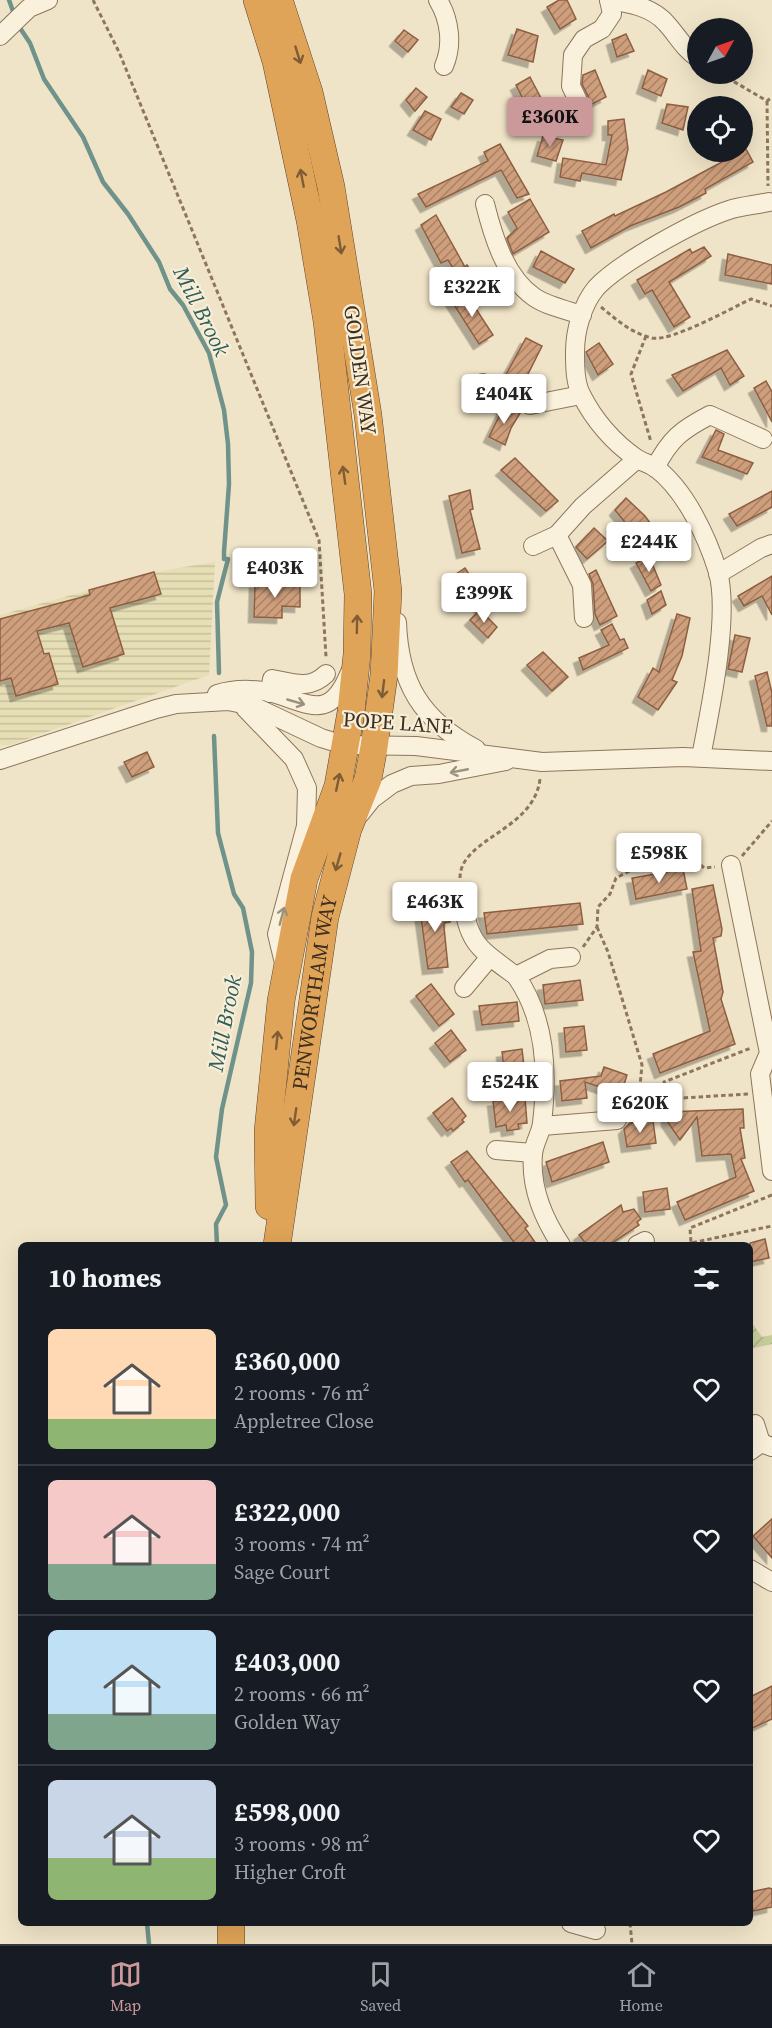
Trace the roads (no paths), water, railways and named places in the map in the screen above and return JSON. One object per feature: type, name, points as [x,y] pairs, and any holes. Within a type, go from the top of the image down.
[{"type":"highway","name":"GOLDEN WAY","points":[[257,0],[276,61],[294,139],[327,321],[337,423],[352,533],[358,594],[357,654],[351,712],[344,745]]},
{"type":"highway","name":"GOLDEN WAY","points":[[279,0],[309,92],[331,187],[368,414],[372,462],[381,512],[388,591],[384,675],[374,747]]},
{"type":"highway","name":"PENWORTHAM WAY","points":[[270,1242],[268,1131],[280,1001],[304,879],[338,786],[344,745]]},
{"type":"highway","name":"PENWORTHAM WAY","points":[[277,1242],[325,917],[348,829],[368,779],[374,747]]},
{"type":"highway","points":[[231,1926],[231,1944]]},
{"type":"street","points":[[0,36],[29,8],[48,0]]},
{"type":"street","points":[[438,0],[449,30],[449,55],[444,66]]},
{"type":"street","points":[[581,107],[571,86],[573,56],[584,39],[602,30],[612,14],[609,0],[634,3],[665,21],[681,45],[687,50]]},
{"type":"street","points":[[701,757],[713,695],[721,621],[718,574],[697,521],[671,483],[655,468],[637,459],[610,436],[581,395],[574,368],[575,343],[582,315],[596,289],[618,269],[653,247],[728,210],[769,202]]},
{"type":"street","points":[[485,204],[495,242],[509,268],[532,296],[582,315]]},
{"type":"street","points":[[483,383],[530,405],[581,395]]},
{"type":"street","points":[[655,468],[668,443],[687,427],[710,415],[763,439]]},
{"type":"street","points":[[532,546],[557,535],[584,506],[637,459]]},
{"type":"street","points":[[372,462],[386,495],[392,527],[402,670],[414,694],[434,718],[452,736],[483,753]]},
{"type":"street","points":[[557,535],[582,585],[584,618]]},
{"type":"street","points":[[718,574],[761,548],[772,544]]},
{"type":"street","points":[[199,702],[219,693],[236,691],[270,693],[314,706],[328,703],[341,692],[357,654]]},
{"type":"street","points":[[270,693],[272,679],[305,685],[317,683],[327,674]]},
{"type":"street","name":"POPE LANE","points":[[0,760],[156,709],[199,702],[240,703],[253,706],[321,738],[344,745],[416,746],[542,762],[701,757],[772,761]]},
{"type":"street","points":[[240,703],[294,759],[307,788],[306,826],[278,934],[286,973]]},
{"type":"street","points":[[348,829],[372,799],[392,784],[411,776],[439,774],[517,759]]},
{"type":"street","points":[[731,865],[769,1049],[759,1074],[772,1171]]},
{"type":"street","points":[[460,893],[467,928],[490,957],[516,976],[528,992],[543,1047],[545,1084],[542,1126],[533,1153],[539,1205],[545,1221],[559,1242]]},
{"type":"street","points":[[464,988],[490,957]]},
{"type":"street","points":[[516,976],[550,960],[571,957]]},
{"type":"street","points":[[542,1126],[617,1120]]},
{"type":"street","points":[[496,1150],[533,1153]]},
{"type":"street","points":[[755,1424],[761,1447]]},
{"type":"street","points":[[753,1573],[772,1582]]},
{"type":"street","points":[[584,1926],[596,1929]]},
{"type":"waterway","name":"Mill Brook","points":[[9,0],[14,14]]},
{"type":"waterway","name":"Mill Brook","points":[[18,25],[30,43],[44,79],[83,137],[103,182],[128,214],[159,262],[170,289],[183,305],[209,353],[224,410],[228,444],[229,484],[224,552],[224,559],[228,559],[217,602],[219,673]]},
{"type":"waterway","name":"Mill Brook","points":[[214,736],[218,833],[234,894],[243,908],[252,952],[251,983],[222,1109],[216,1157],[226,1205],[216,1224],[217,1242]]},
{"type":"waterway","name":"Mill Brook","points":[[147,1926],[149,1944]]}]
